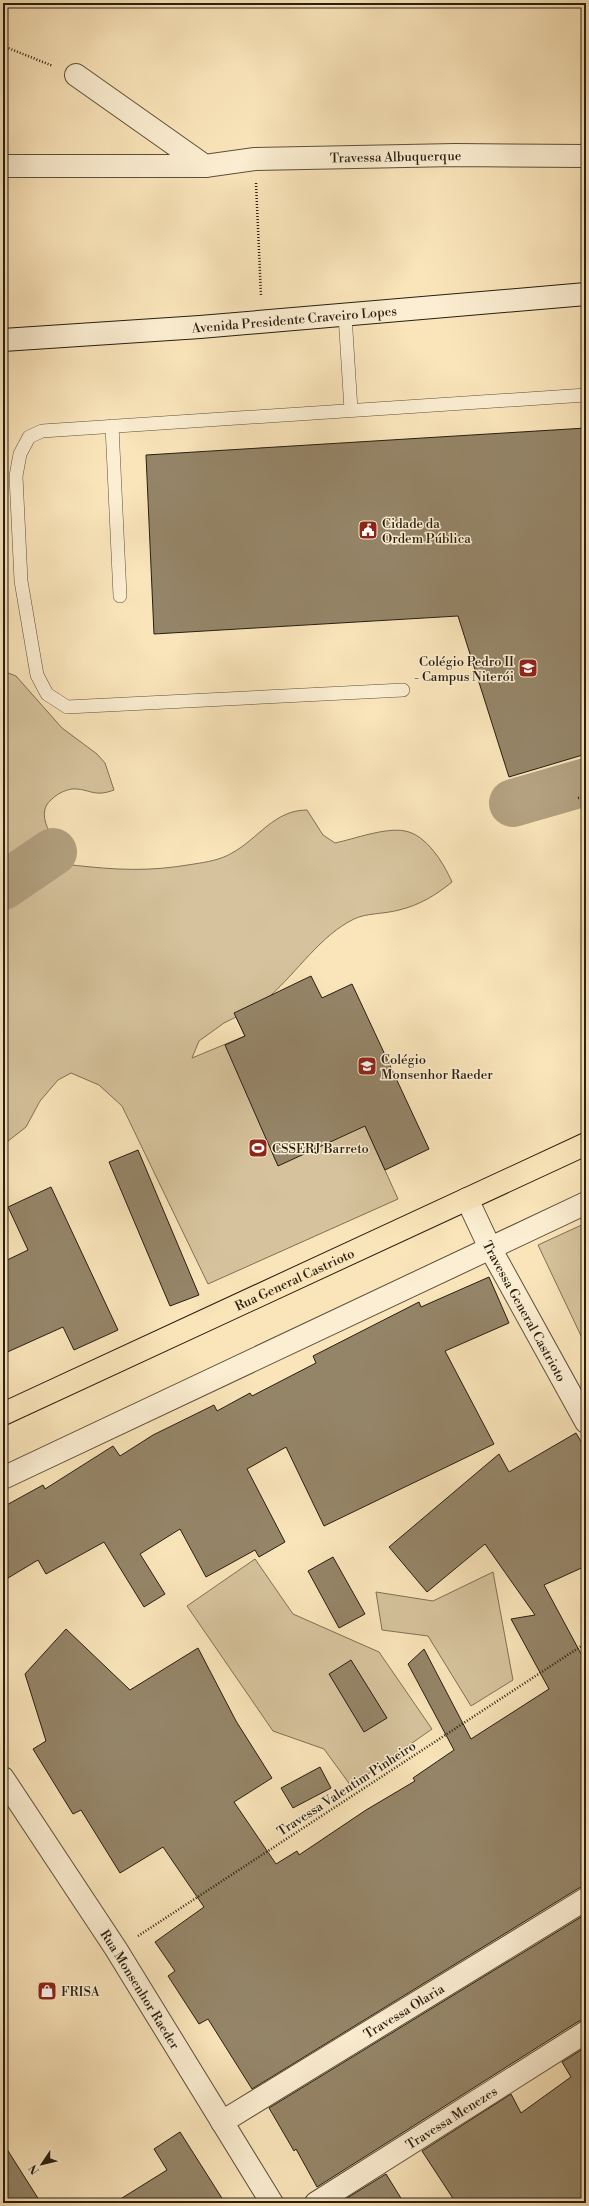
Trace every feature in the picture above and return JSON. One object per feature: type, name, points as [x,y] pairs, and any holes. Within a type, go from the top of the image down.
[{"type":"main road","name":"Rua General Castrioto","points":[[3,1414],[586,1144]]},
{"type":"street","points":[[76,75],[205,166]]},
{"type":"street","name":"Travessa Albuquerque","points":[[3,166],[205,166],[255,159],[586,156]]},
{"type":"street","name":"Avenida Presidente Craveiro Lopes","points":[[3,340],[200,327],[586,294]]},
{"type":"street","name":"Travessa General Castrioto","points":[[467,1199],[490,1248],[586,1422]]},
{"type":"street","points":[[3,1478],[586,1202]]},
{"type":"street","name":"Rua Monsenhor Raeder","points":[[3,1778],[116,1949],[272,2203]]},
{"type":"street","name":"Travessa Olaria","points":[[222,2122],[586,1900]]},
{"type":"street","name":"Travessa Menezes","points":[[316,2203],[586,2032]]},
{"type":"lane","points":[[345,315],[351,410]]},
{"type":"lane","points":[[403,690],[68,708],[48,694],[37,675],[21,581],[16,476],[20,454],[30,437],[42,431],[586,395]]},
{"type":"lane","points":[[112,426],[120,596]]},
{"type":"path","points":[[3,46],[76,75]]},
{"type":"path","points":[[255,159],[262,321]]},
{"type":"path","points":[[578,798],[586,796]]},
{"type":"path","name":"Travessa Valentim Pinheiro","points":[[116,1949],[586,1643]]},
{"type":"shaded area","points":[[3,671],[16,676],[62,728],[97,754],[105,763],[114,790],[96,793],[72,789],[56,795],[46,806],[44,814],[46,823],[55,842],[72,865],[118,869],[147,869],[178,867],[213,860],[223,857],[241,847],[267,826],[285,815],[295,811],[307,810],[323,835],[335,843],[370,834],[397,830],[413,834],[420,838],[434,851],[452,882],[434,895],[407,908],[359,917],[342,926],[320,944],[270,996],[365,1126],[398,1199],[208,1284],[122,1106],[99,1085],[71,1073],[58,1080],[40,1101],[26,1127],[3,1145]],"holes":[[[236,1017],[245,1036],[192,1058],[199,1041],[224,1023]]]},
{"type":"shaded area","points":[[586,1223],[586,1339],[583,1340],[538,1245]]},
{"type":"shaded area","points":[[255,1559],[293,1614],[379,1652],[432,1729],[351,1786],[324,1749],[273,1731],[187,1606]]},
{"type":"shaded area","points":[[493,1572],[513,1680],[471,1706],[428,1636],[382,1630],[376,1592],[433,1601]]},
{"type":"building","name":"Cidade da Ordem Pública","points":[[586,428],[586,754],[509,777],[458,616],[154,634],[146,455]]},
{"type":"building","points":[[311,976],[322,998],[352,984],[429,1149],[385,1170],[365,1126],[278,1166],[225,1045],[245,1036],[234,1013]]},
{"type":"building","points":[[138,1150],[199,1295],[170,1306],[109,1162]]},
{"type":"building","points":[[51,1187],[118,1330],[74,1350],[63,1327],[3,1354],[3,1262],[28,1250],[8,1207]]},
{"type":"building","points":[[489,1277],[509,1323],[445,1351],[494,1444],[324,1526],[286,1447],[247,1469],[285,1542],[259,1557],[255,1550],[206,1577],[180,1529],[140,1554],[165,1594],[144,1607],[104,1542],[46,1574],[38,1560],[3,1581],[3,1507],[43,1485],[45,1489],[113,1446],[120,1456],[153,1435],[214,1405],[217,1411],[250,1393],[252,1396],[316,1363],[313,1356],[419,1302],[421,1307]]},
{"type":"building","points":[[576,1433],[586,1450],[586,1566],[544,1585],[586,1663],[586,1887],[579,1888],[252,2089],[208,2019],[199,2024],[168,1976],[175,1971],[155,1942],[204,1907],[163,1847],[120,1873],[81,1810],[73,1814],[33,1749],[46,1741],[25,1674],[66,1629],[130,1690],[198,1648],[236,1721],[272,1778],[234,1802],[276,1864],[297,1851],[299,1855],[366,1810],[415,1781],[413,1778],[454,1750],[408,1664],[424,1649],[471,1739],[549,1689],[511,1619],[535,1615],[485,1544],[427,1592],[389,1547],[499,1454],[509,1472]]},
{"type":"building","points":[[333,1557],[365,1614],[339,1628],[308,1571]]},
{"type":"building","points":[[351,1660],[387,1718],[364,1732],[329,1674]]},
{"type":"building","points":[[320,1767],[331,1788],[293,1808],[281,1788]]},
{"type":"building","points":[[586,1914],[586,2020],[579,2021],[317,2187],[296,2149],[294,2151],[269,2108]]},
{"type":"building","points":[[586,2047],[586,2203],[456,2203],[422,2151],[511,2094],[521,2113],[571,2077],[562,2062]]},
{"type":"building","points":[[180,2132],[225,2203],[114,2203],[167,2170],[154,2149]]},
{"type":"building","points":[[3,2143],[41,2203],[3,2203]]},
{"type":"building","points":[[386,2174],[404,2203],[339,2203]]},
{"type":"waterway","points":[[513,803],[586,782]]},
{"type":"waterway","points":[[3,886],[53,852]]},
{"type":"place","name":"Cidade da Ordem Pública","points":[[368,530]]},
{"type":"place","name":"Colégio Pedro II - Campus Niterói","points":[[528,668]]},
{"type":"place","name":"Colégio Monsenhor Raeder","points":[[367,1066]]},
{"type":"place","name":"CSSERJ Barreto","points":[[258,1148]]},
{"type":"place","name":"FRISA","points":[[47,1991]]}]
